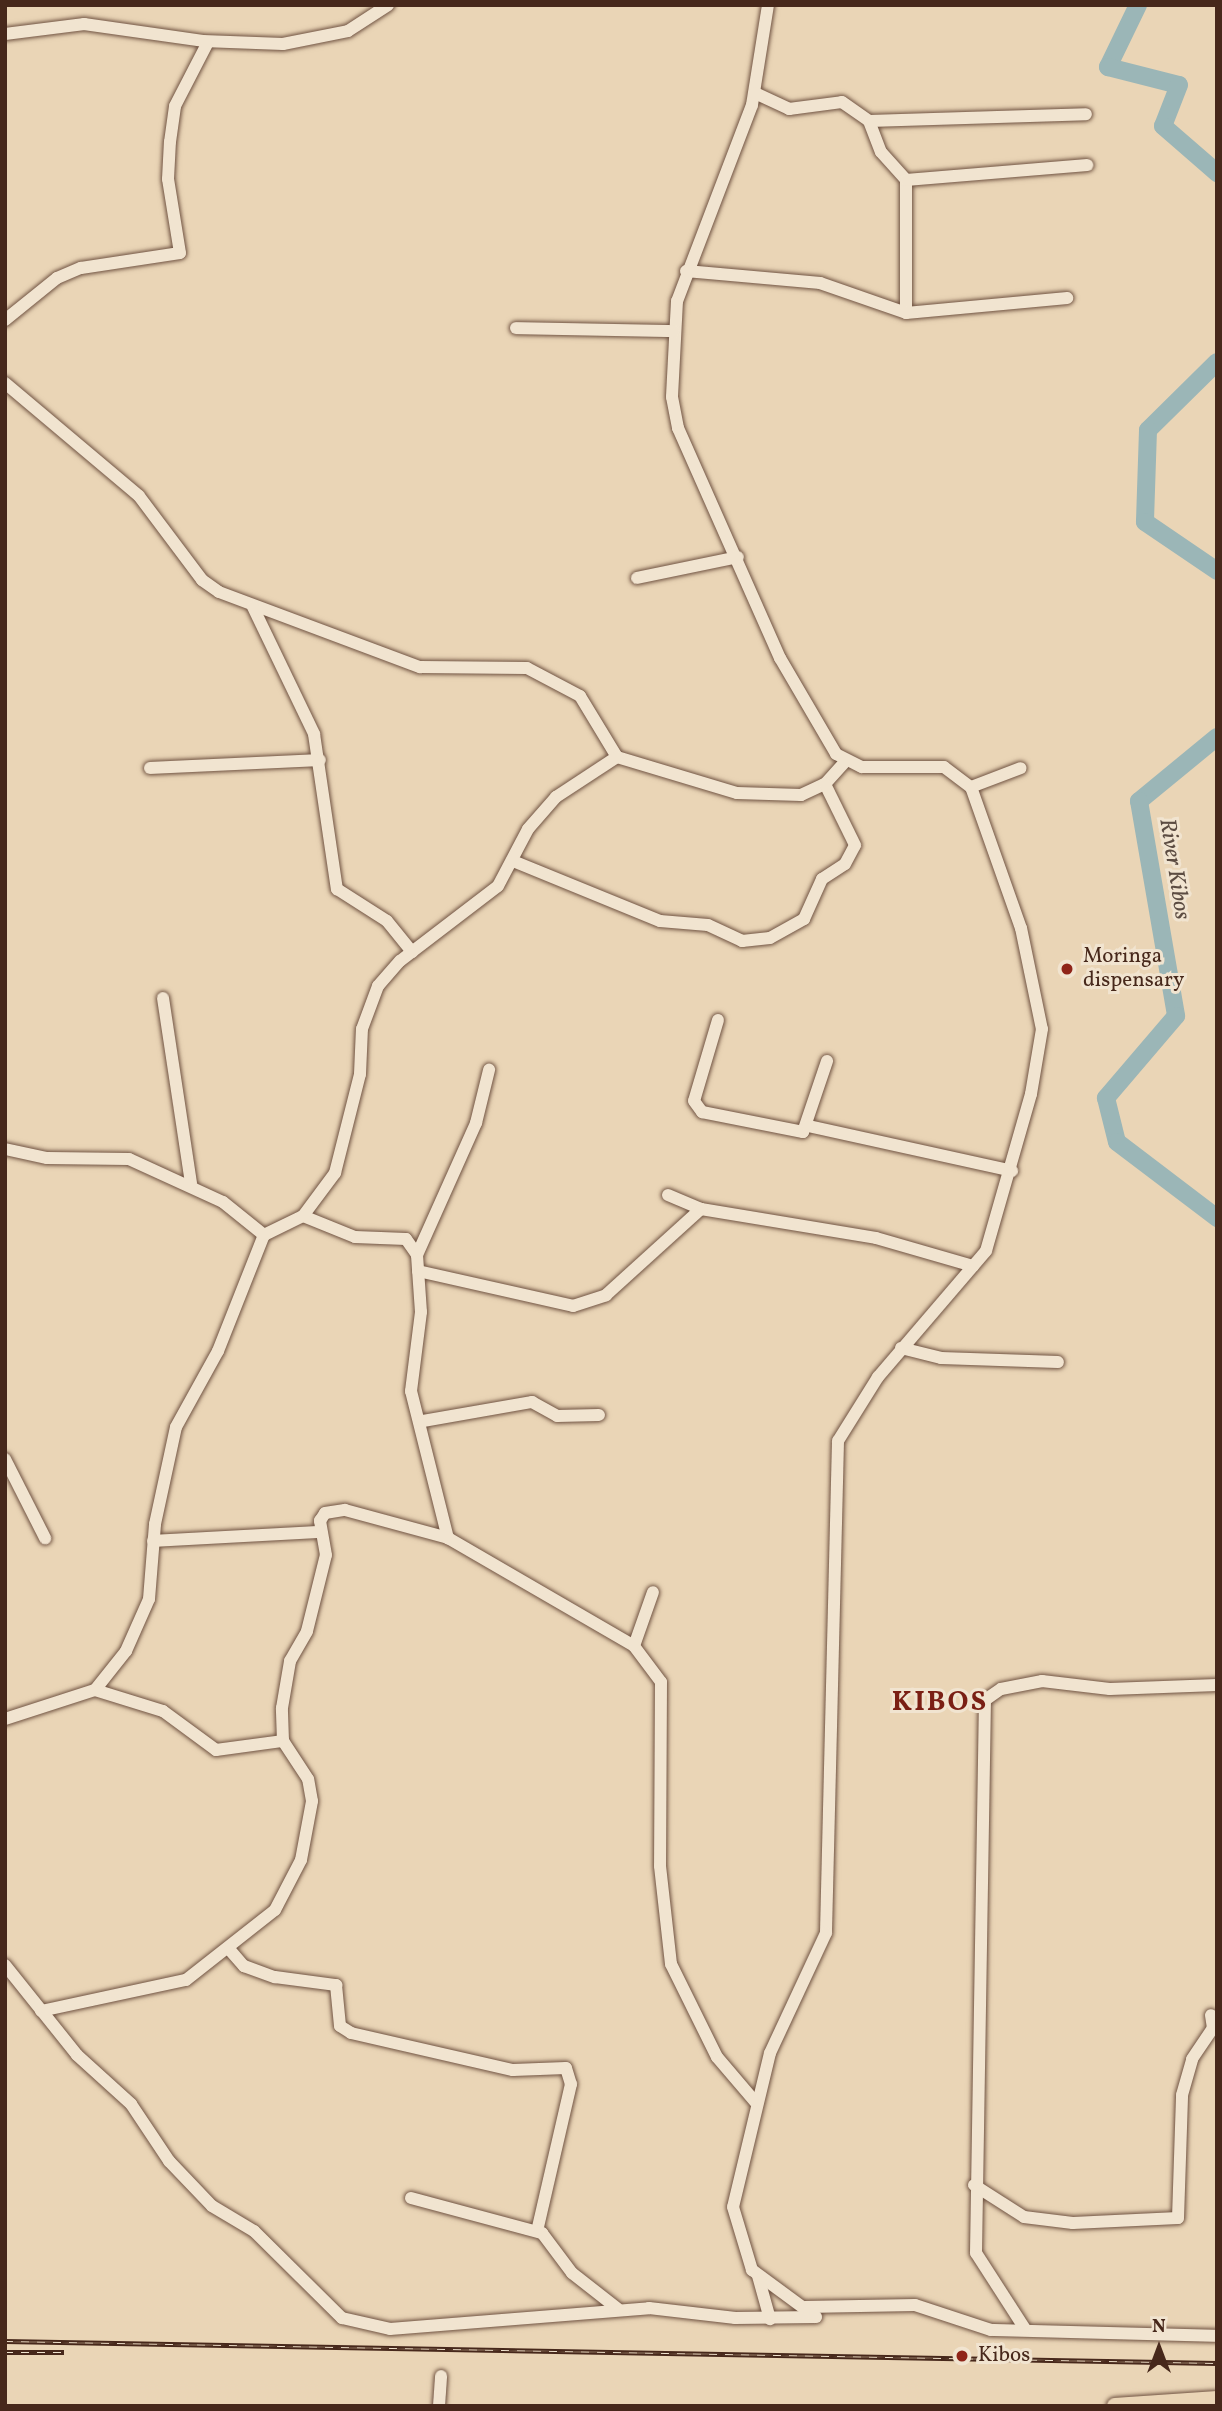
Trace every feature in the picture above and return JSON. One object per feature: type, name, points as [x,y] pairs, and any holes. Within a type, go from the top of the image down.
[{"type":"main road","points":[[1115,2406],[1217,2399]]},
{"type":"street","points":[[5,34],[84,24],[208,42],[310,40],[359,27],[388,5]]},
{"type":"street","points":[[768,5],[755,93],[685,271],[674,331],[678,428],[738,556],[780,659],[845,762]]},
{"type":"street","points":[[5,320],[57,278],[80,268],[180,253],[168,178],[171,131],[175,106],[208,42]]},
{"type":"street","points":[[755,93],[789,109],[842,102],[869,121],[881,152],[906,180],[906,313]]},
{"type":"street","points":[[869,121],[1086,114]]},
{"type":"street","points":[[906,180],[1087,165]]},
{"type":"street","points":[[685,271],[820,283],[906,313],[1067,298]]},
{"type":"street","points":[[516,328],[674,331]]},
{"type":"street","points":[[7,389],[139,496],[202,580],[253,607],[420,667],[527,668],[580,696],[617,757],[759,797],[801,795],[825,784],[845,762]]},
{"type":"street","points":[[637,579],[738,556]]},
{"type":"street","points":[[253,607],[304,706],[320,760],[337,888],[387,920],[412,952]]},
{"type":"street","points":[[5,1719],[95,1690],[117,1668],[144,1615],[153,1541],[176,1427],[218,1351],[264,1235],[303,1216],[340,1160],[371,1000],[388,971],[489,896],[513,861],[528,829],[556,797],[617,757]]},
{"type":"street","points":[[150,768],[320,760]]},
{"type":"street","points":[[770,2319],[758,2276],[743,2251],[733,2207],[757,2104],[777,2034],[826,1933],[838,1441],[901,1348],[973,1266],[993,1236],[1040,1055],[1040,1004],[971,787],[944,767],[845,762]]},
{"type":"street","points":[[971,787],[1021,768]]},
{"type":"street","points":[[513,861],[660,921],[708,925],[742,941],[770,938],[804,919],[822,879],[845,864],[855,845],[825,784]]},
{"type":"street","points":[[163,998],[191,1184]]},
{"type":"street","points":[[718,1020],[696,1108],[798,1133],[808,1126],[827,1061]]},
{"type":"street","points":[[449,1538],[434,1495],[423,1421],[411,1391],[421,1311],[417,1255],[476,1124],[489,1070]]},
{"type":"street","points":[[808,1126],[1012,1171]]},
{"type":"street","points":[[5,1149],[47,1158],[129,1158],[191,1184],[264,1235]]},
{"type":"street","points":[[668,1195],[701,1209],[876,1238],[973,1266]]},
{"type":"street","points":[[418,1271],[573,1306],[606,1295],[701,1209]]},
{"type":"street","points":[[303,1216],[355,1237],[406,1239],[417,1255]]},
{"type":"street","points":[[901,1348],[941,1358],[1058,1362]]},
{"type":"street","points":[[423,1421],[532,1402],[557,1416],[599,1415]]},
{"type":"street","points":[[5,1459],[45,1538]]},
{"type":"street","points":[[41,2011],[186,1980],[229,1949],[284,1898],[308,1833],[312,1786],[283,1741],[286,1675],[307,1631],[326,1555],[320,1521],[333,1509],[449,1538],[634,1646],[661,1682],[660,1866],[671,1964],[718,2057],[757,2104]]},
{"type":"street","points":[[153,1541],[321,1532]]},
{"type":"street","points":[[634,1646],[653,1592]]},
{"type":"street","points":[[1025,2329],[976,2253],[974,2185],[985,1700],[1001,1689],[1042,1681],[1110,1689],[1217,1685]]},
{"type":"street","points":[[95,1690],[163,1711],[216,1750],[283,1741]]},
{"type":"street","points":[[229,1949],[244,1966],[275,1977],[336,1985],[340,2026],[351,2033],[513,2070],[566,2068],[571,2084],[537,2231]]},
{"type":"street","points":[[5,1965],[41,2011],[131,2104],[169,2161],[212,2207],[254,2231],[342,2318],[390,2329],[618,2309],[770,2319],[816,2317],[758,2276]]},
{"type":"street","points":[[974,2185],[1024,2217],[1073,2223],[1178,2218],[1182,2095],[1192,2059],[1213,2028],[1211,2015]]},
{"type":"street","points":[[411,2198],[537,2231],[572,2273],[618,2309]]},
{"type":"street","points":[[805,2307],[915,2305],[991,2330],[1217,2336]]},
{"type":"street","points":[[439,2406],[441,2376]]},
{"type":"waterway","name":"River Kibos","points":[[1138,5],[1108,67],[1179,85],[1163,126],[1217,173]]},
{"type":"waterway","name":"River Kibos","points":[[1217,362],[1148,430],[1145,522],[1217,571]]},
{"type":"waterway","name":"River Kibos","points":[[1217,737],[1139,801],[1176,1016],[1106,1098],[1117,1142],[1217,1218]]},
{"type":"railway","points":[[5,2341],[1217,2363]]},
{"type":"railway","points":[[5,2352],[64,2352]]},
{"type":"place","name":"Moringa dispensary","points":[[1067,969]]},
{"type":"place","name":"Kibos","points":[[962,2356]]},
{"type":"district","name":"KIBOS","points":[[940,1703]]}]
